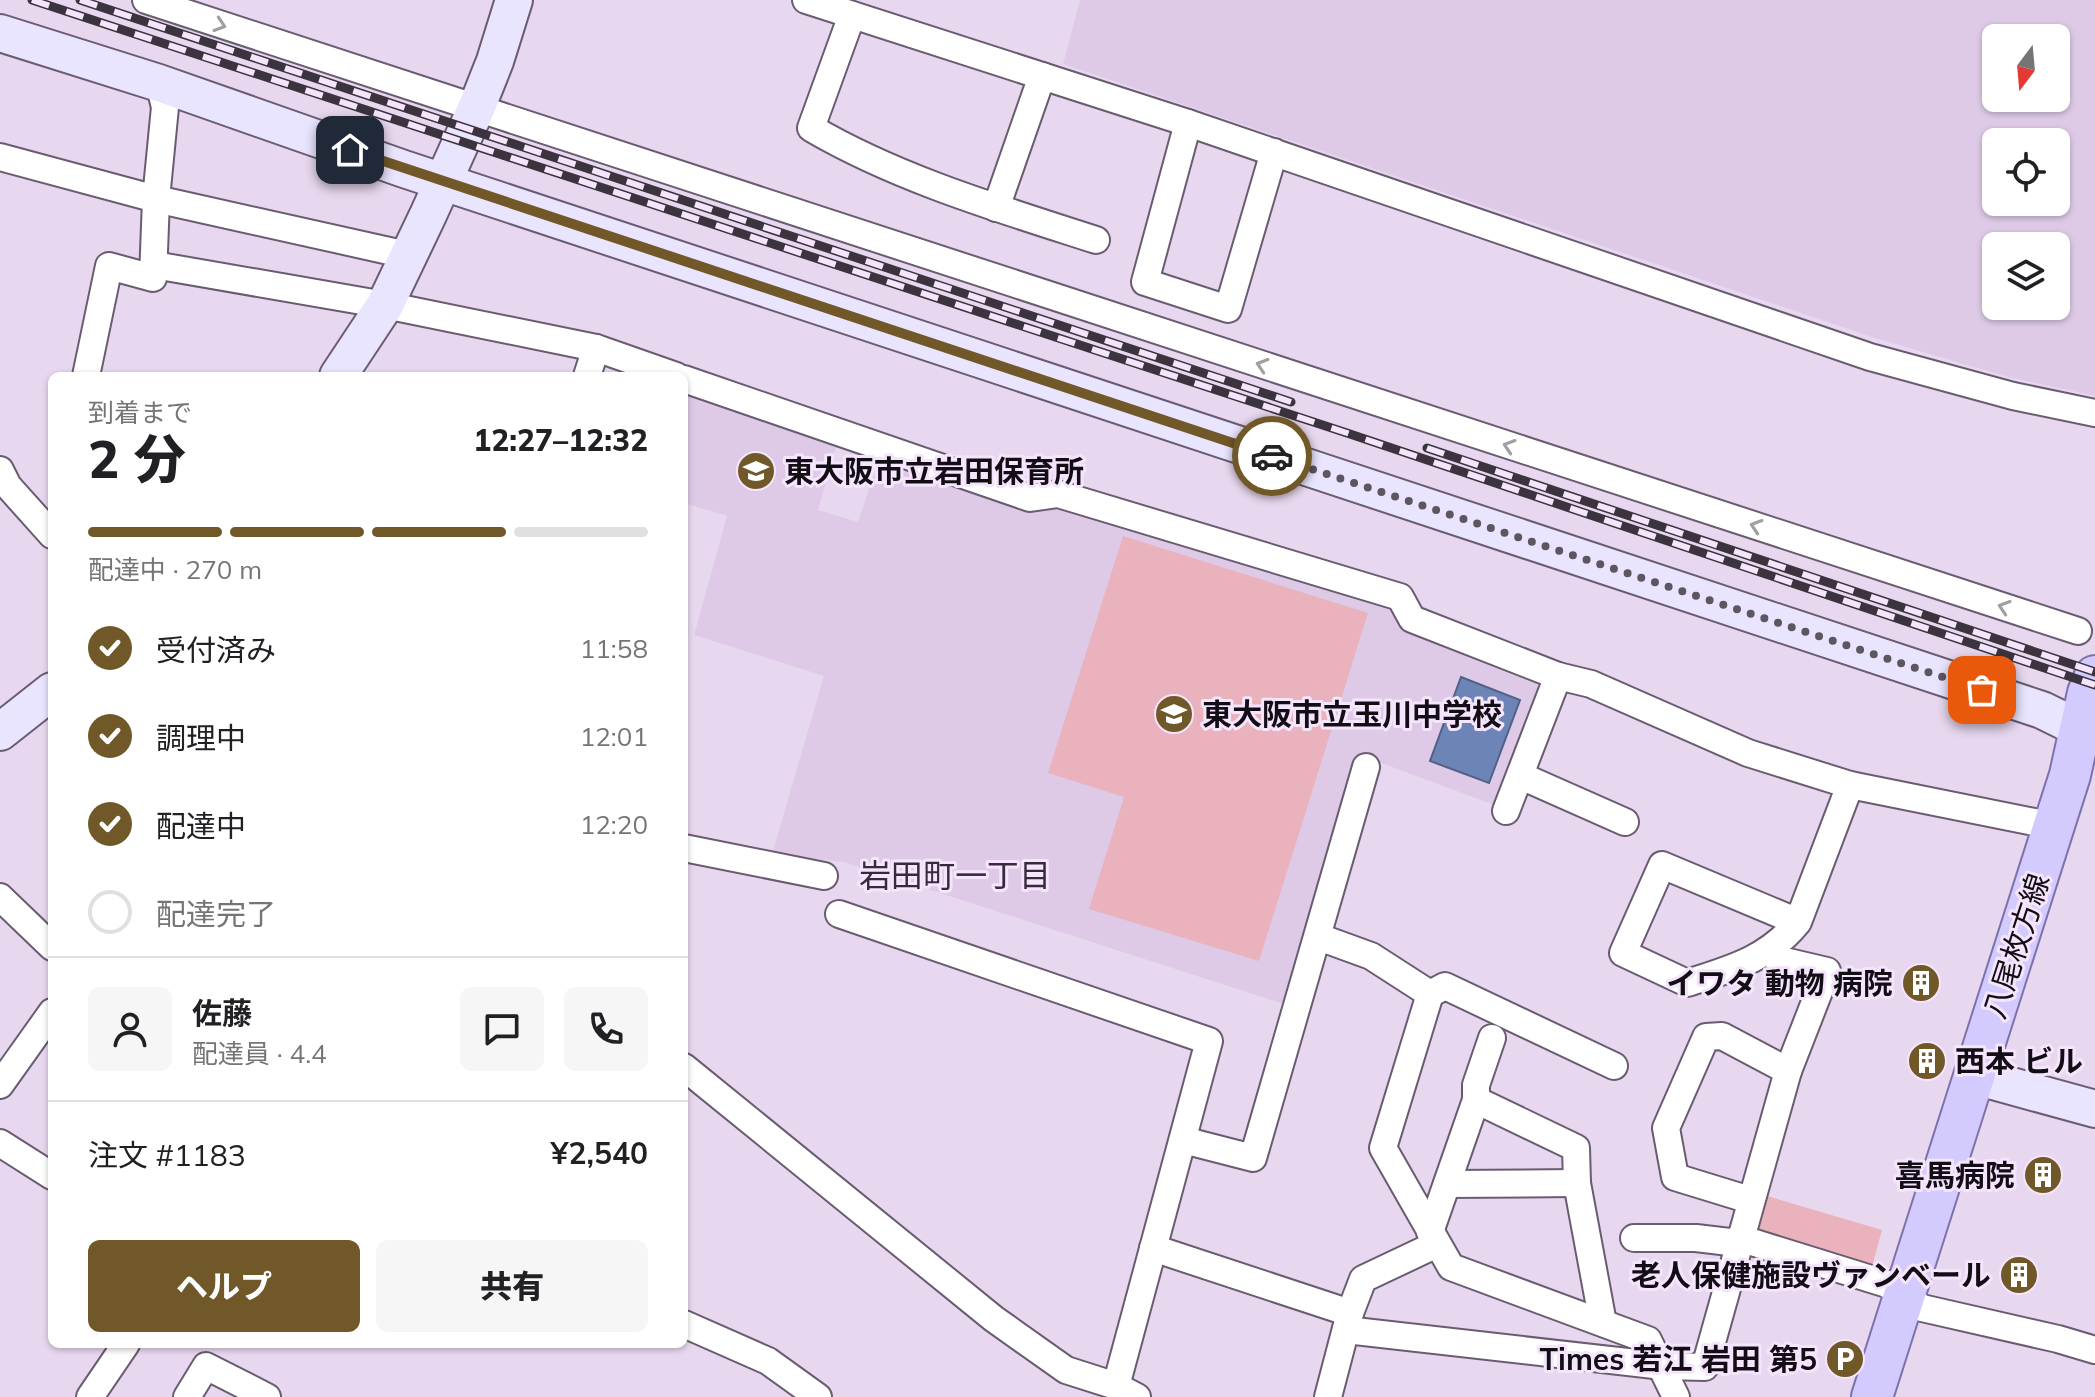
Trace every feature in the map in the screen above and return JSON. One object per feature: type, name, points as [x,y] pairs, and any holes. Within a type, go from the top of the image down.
[{"type":"main road","name":"八尾枚方線","points":[[1872,1397],[2070,775],[2088,732],[2095,676]]},
{"type":"street","points":[[146,0],[2078,631]]},
{"type":"street","points":[[341,372],[385,305],[443,181],[495,61],[514,0]]},
{"type":"street","points":[[806,0],[1188,123],[1870,357],[2013,396],[2095,413]]},
{"type":"street","points":[[852,15],[811,128],[918,178],[996,208],[1096,240]]},
{"type":"street","points":[[0,33],[159,83],[443,181],[2042,710],[2088,732]]},
{"type":"street","points":[[996,208],[1042,76]]},
{"type":"street","points":[[87,372],[109,266],[153,278],[156,199],[165,107],[159,83]]},
{"type":"street","points":[[1188,123],[1145,282],[1228,309],[1274,152]]},
{"type":"street","points":[[0,157],[156,199],[407,255]]},
{"type":"street","points":[[154,265],[385,305],[596,348],[665,372]]},
{"type":"street","points":[[588,372],[596,348]]},
{"type":"street","points":[[688,380],[1030,498],[1058,494],[1400,597],[1412,619],[1558,676],[1591,684],[1748,753],[1850,785],[2054,826]]},
{"type":"street","points":[[0,470],[8,486],[47,518]]},
{"type":"street","points":[[1506,811],[1558,676]]},
{"type":"street","points":[[0,732],[48,694]]},
{"type":"street","points":[[1183,1140],[1253,1158],[1366,767]]},
{"type":"street","points":[[1521,776],[1625,822]]},
{"type":"street","points":[[1798,922],[1662,865],[1623,953],[1687,983],[1751,962],[1767,951],[1787,936],[1798,922],[1850,785]]},
{"type":"street","points":[[688,849],[824,876]]},
{"type":"street","points":[[0,897],[48,943]]},
{"type":"street","points":[[688,1070],[994,1319],[1066,1370],[1126,1392],[1153,1248],[1209,1041],[839,914]]},
{"type":"street","points":[[1327,940],[1371,956],[1430,994]]},
{"type":"street","points":[[1153,1248],[1348,1321],[1663,1366],[1705,1367],[1788,1071],[1827,971],[1780,960],[1767,951]]},
{"type":"street","points":[[1614,1066],[1445,986],[1430,994],[1383,1148],[1451,1267],[1648,1340],[1676,1397]]},
{"type":"street","points":[[0,1085],[48,1018]]},
{"type":"street","points":[[1750,1200],[1675,1177],[1666,1128],[1706,1037],[1722,1036],[1788,1071]]},
{"type":"street","points":[[1328,1397],[1348,1321],[1363,1279],[1434,1238],[1447,1184],[1476,1100],[1476,1085],[1492,1038]]},
{"type":"street","points":[[1975,1076],[2095,1109]]},
{"type":"street","points":[[1476,1100],[1576,1148],[1577,1183],[1603,1323]]},
{"type":"street","points":[[0,1143],[48,1173]]},
{"type":"street","points":[[1447,1184],[1577,1183]]},
{"type":"street","points":[[1634,1238],[1738,1241],[1887,1284],[1922,1308],[2095,1350]]},
{"type":"street","points":[[688,1326],[768,1361],[818,1397]]},
{"type":"street","points":[[90,1397],[123,1348]]},
{"type":"street","points":[[187,1397],[206,1366],[267,1397]]},
{"type":"shaded area","points":[[1080,0],[2095,0],[2095,396],[2008,377],[1875,338],[1063,64]]},
{"type":"shaded area","name":"東大阪市立玉川中学校","points":[[688,391],[838,440],[818,510],[858,522],[881,454],[905,461],[924,477],[1027,510],[1058,503],[1395,602],[1548,678],[1502,808],[1376,761],[1365,751],[1314,926],[1304,934],[1287,1005],[844,862],[772,854],[824,676],[694,635],[727,516],[688,504]]},
{"type":"shaded area","points":[[1123,536],[1368,613],[1259,961],[1089,909],[1124,797],[1048,773]]},
{"type":"shaded area","points":[[1757,1193],[1882,1230],[1871,1270],[1746,1233]]},
{"type":"water","points":[[1461,677],[1520,700],[1489,783],[1430,761]]},
{"type":"railway","points":[[32,0],[1350,434],[2095,685]]},
{"type":"railway","points":[[80,0],[1291,402]]},
{"type":"railway","points":[[1427,448],[2095,672]]},
{"type":"way so far","points":[[1272,456],[1982,690]]},
{"type":"place","name":"東大阪市立岩田保育所","points":[[756,471]]},
{"type":"place","name":"東大阪市立玉川中学校","points":[[1174,714]]},
{"type":"place","name":"イワタ 動物 病院","points":[[1921,983]]},
{"type":"place","name":"西本 ビル","points":[[1927,1061]]},
{"type":"place","name":"喜馬病院","points":[[2043,1175]]},
{"type":"place","name":"老人保健施設ヴァンベール","points":[[2019,1275]]},
{"type":"place","name":"Times 若江 岩田 第5","points":[[1845,1359]]},
{"type":"district","name":"岩田町一丁目","points":[[955,875]]},
{"type":"route","points":[[350,150],[1272,456]]}]
